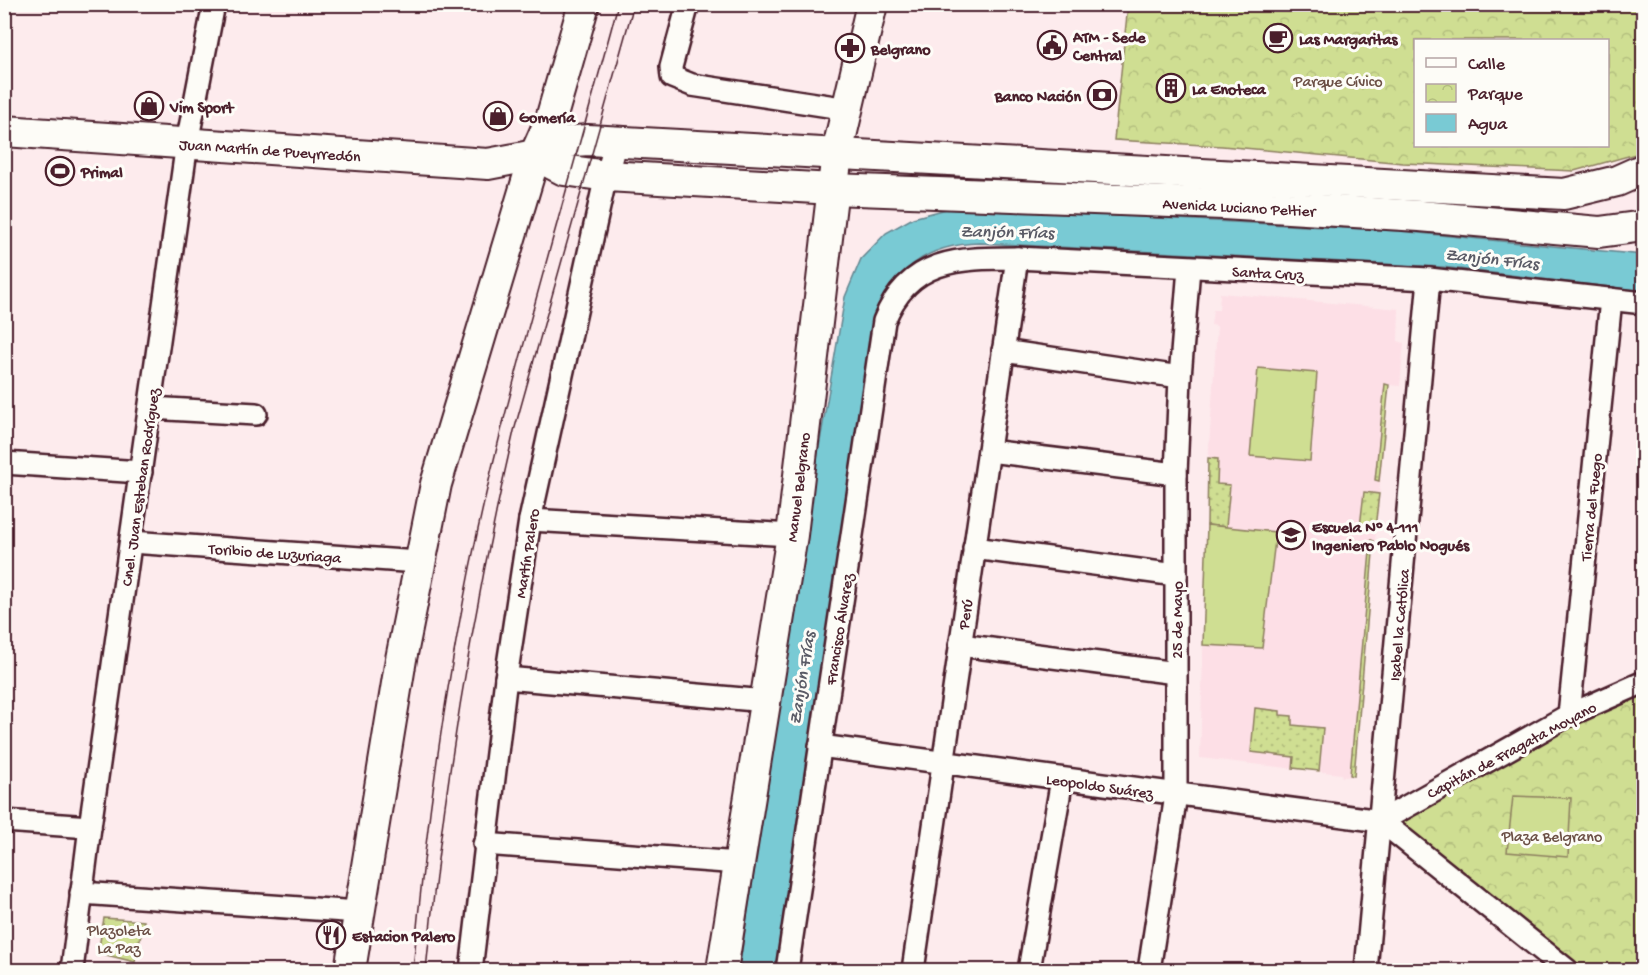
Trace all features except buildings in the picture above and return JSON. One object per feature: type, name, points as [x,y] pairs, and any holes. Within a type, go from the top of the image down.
[{"type":"main road","points":[[349,964],[418,562],[443,456],[535,154],[551,119],[584,4]]},
{"type":"main road","name":"Manuel Belgrano","points":[[722,970],[792,535],[837,153],[872,4]]},
{"type":"main road","name":"Juan Martín de Pueyrredón","points":[[4,131],[488,164],[535,154],[561,142],[572,140],[837,153]]},
{"type":"main road","name":"Avenida Luciano Peltier","points":[[837,153],[1564,194],[1617,181],[1644,169]]},
{"type":"main road","points":[[535,154],[564,170],[606,176],[833,189]]},
{"type":"main road","name":"Avenida Luciano Peltier","points":[[833,189],[1235,205],[1420,216],[1599,232],[1644,226]]},
{"type":"street","name":"Cnel. Juan Esteban Rodríguez","points":[[72,970],[90,827],[187,143],[214,4]]},
{"type":"street","points":[[687,4],[671,67],[672,77],[692,85],[848,109]]},
{"type":"street","name":"Martín Palero","points":[[471,970],[484,844],[530,520],[606,176],[616,141]]},
{"type":"street","name":"Santa Cruz","points":[[900,291],[919,275],[954,260],[1017,258],[1430,279],[1644,303]]},
{"type":"street","name":"Perú","points":[[913,970],[1017,258]]},
{"type":"street","name":"25 de Mayo","points":[[1149,970],[1176,795],[1176,474],[1180,377],[1189,268]]},
{"type":"street","name":"Isabel la Católica","points":[[1366,970],[1430,279]]},
{"type":"street","name":"Francisco Álvarez","points":[[787,970],[884,321],[900,291]]},
{"type":"street","name":"Tierra del Fuego","points":[[1569,715],[1611,299]]},
{"type":"street","points":[[1003,351],[1180,377]]},
{"type":"street","points":[[150,408],[256,414]]},
{"type":"street","points":[[989,451],[1176,474]]},
{"type":"street","points":[[4,463],[141,472]]},
{"type":"street","points":[[530,520],[792,535]]},
{"type":"street","name":"Toribio de Luzuriaga","points":[[131,542],[418,562]]},
{"type":"street","points":[[974,548],[1176,576]]},
{"type":"street","points":[[960,645],[1176,673]]},
{"type":"street","points":[[506,678],[766,701]]},
{"type":"street","name":"Capitán de Fragata Moyano","points":[[1381,821],[1569,715],[1644,682]]},
{"type":"street","name":"Leopoldo Suárez","points":[[820,746],[1381,821]]},
{"type":"street","points":[[1029,970],[1062,779]]},
{"type":"street","points":[[4,821],[90,827]]},
{"type":"street","points":[[1381,821],[1546,964],[1567,970]]},
{"type":"street","points":[[484,844],[739,863]]},
{"type":"street","points":[[81,893],[359,912]]},
{"type":"shaded area","points":[[307,5],[410,5],[409,10]]},
{"type":"shaded area","name":"Escuela Nº 4-111 Ingeniero Pablo Nogués","points":[[1220,293],[1399,309],[1398,341],[1404,343],[1400,386],[1389,385],[1354,776],[1342,777],[1341,774],[1200,758],[1209,447],[1217,326],[1211,325],[1213,310],[1219,310]]},
{"type":"green space","name":"Parque Cívico","points":[[1128,5],[1643,5],[1643,152],[1574,171],[1403,163],[1222,146],[1114,140]]},
{"type":"green space","points":[[1258,368],[1317,373],[1310,461],[1250,456]]},
{"type":"green space","points":[[1385,384],[1389,385],[1379,481],[1375,480]]},
{"type":"green space","points":[[1208,458],[1218,459],[1217,484],[1230,485],[1226,527],[1207,525]]},
{"type":"green space","points":[[1364,492],[1379,494],[1375,528],[1360,527]]},
{"type":"green space","points":[[1207,525],[1276,532],[1262,648],[1203,645]]},
{"type":"green space","points":[[1371,540],[1374,541],[1354,776],[1350,775]]},
{"type":"green space","name":"Plaza Belgrano","points":[[1643,688],[1643,970],[1574,970],[1389,822]]},
{"type":"green space","points":[[1255,708],[1280,711],[1280,715],[1292,716],[1292,725],[1323,728],[1319,771],[1293,768],[1294,757],[1251,752]]},
{"type":"green space","points":[[1513,796],[1571,798],[1568,857],[1507,852]]},
{"type":"green space","name":"Plazoleta La Paz","points":[[104,918],[144,921],[135,962],[98,953]]},
{"type":"water","name":"Zanjón Frías","points":[[954,207],[1399,231],[1643,255],[1643,291],[1442,267],[980,243],[935,252],[917,261],[903,273],[881,307],[868,350],[775,970],[739,970],[818,453],[845,297],[861,259],[886,233],[913,218]]},
{"type":"tram line","points":[[413,970],[436,765],[471,561],[502,427],[618,4]]},
{"type":"tram line","points":[[426,970],[441,834],[461,699],[499,498],[514,431],[634,4]]},
{"type":"place","name":"Las Margaritas","points":[[1278,38]]},
{"type":"place","name":"ATM - Sede Central","points":[[1052,45]]},
{"type":"place","name":"Belgrano","points":[[850,48]]},
{"type":"place","name":"La Enoteca","points":[[1171,88]]},
{"type":"place","name":"Banco Nación","points":[[1102,95]]},
{"type":"place","name":"Vim Sport","points":[[149,106]]},
{"type":"place","name":"Gomería","points":[[498,116]]},
{"type":"place","name":"Primal","points":[[60,171]]},
{"type":"place","name":"Escuela Nº 4-111 Ingeniero Pablo Nogués","points":[[1291,535]]},
{"type":"place","name":"Estacion Palero","points":[[331,935]]}]
